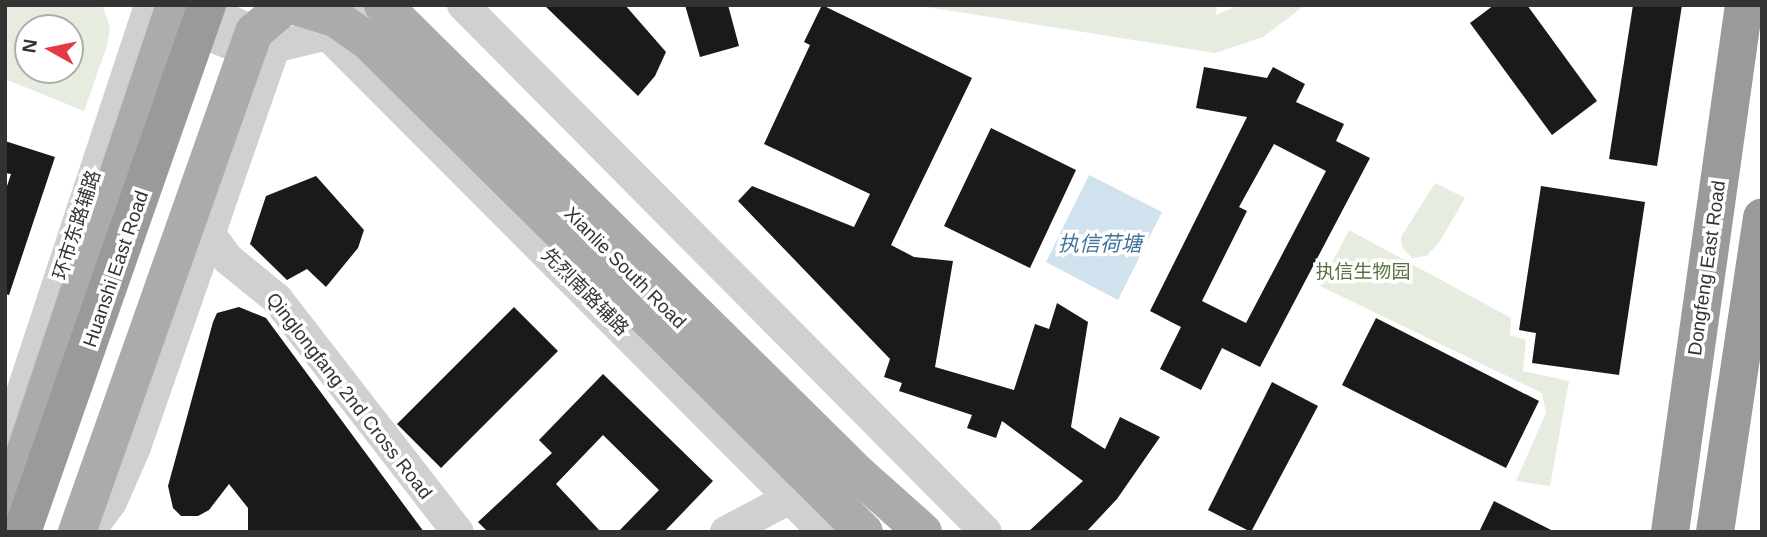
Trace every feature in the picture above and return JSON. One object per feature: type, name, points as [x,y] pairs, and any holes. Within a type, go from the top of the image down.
[{"type":"highway","name":"Huanshi East Road","points":[[22,532],[207,5]]},
{"type":"highway","name":"Dongfeng East Road","points":[[1670,532],[1744,5]]},
{"type":"highway","name":"Huanshi East Road","points":[[48,532],[258,19]]},
{"type":"highway","points":[[1716,532],[1762,216]]},
{"type":"main road","points":[[5,513],[175,5]]},
{"type":"main road","points":[[77,532],[258,19],[286,5]]},
{"type":"main road","points":[[292,5],[320,12],[351,28],[864,532]]},
{"type":"main road","name":"Xianlie South Road","points":[[363,5],[759,388],[918,530]]},
{"type":"main road","name":"Xianlie South Road","points":[[383,5],[759,388]]},
{"type":"main road","points":[[419,5],[572,158],[918,530]]},
{"type":"street","points":[[151,5],[194,33],[231,44],[258,19]]},
{"type":"street","name":"环市东路辅路","points":[[5,444],[151,5]]},
{"type":"street","points":[[195,5],[258,19],[337,43],[363,5]]},
{"type":"street","points":[[463,5],[986,532]]},
{"type":"street","points":[[89,532],[119,488],[209,233],[258,19]]},
{"type":"street","name":"先烈南路辅路","points":[[337,43],[824,532]]},
{"type":"street","points":[[436,110],[478,65]]},
{"type":"street","name":"Qinglongfang 2nd Cross Road","points":[[209,233],[228,259],[277,299],[452,530]]},
{"type":"street","points":[[726,532],[790,498]]},
{"type":"green space","points":[[5,5],[102,5],[110,27],[107,46],[84,111],[17,84],[84,84],[84,14],[14,14],[14,83],[5,79]]},
{"type":"green space","points":[[914,5],[1217,5],[1216,15],[1239,5],[1305,5],[1263,37],[1215,53]]},
{"type":"green space","points":[[1435,183],[1465,198],[1439,243],[1426,256],[1412,258],[1402,247],[1401,237]]},
{"type":"green space","name":"执信生物园","points":[[1349,230],[1511,318],[1510,335],[1526,340],[1523,371],[1569,381],[1550,486],[1516,481],[1546,413],[1542,393],[1320,286]]},
{"type":"water","name":"执信荷塘","points":[[1089,175],[1162,212],[1118,300],[1046,262]]},
{"type":"building","points":[[544,5],[625,5],[666,52],[655,76],[638,96]]},
{"type":"building","points":[[685,5],[728,5],[739,46],[700,57]]},
{"type":"building","points":[[822,5],[972,78],[891,245],[914,257],[953,261],[935,367],[1014,390],[1035,324],[1049,329],[1057,303],[1088,322],[1071,427],[1105,449],[1120,417],[1160,437],[1117,499],[1086,532],[1028,532],[1083,481],[1002,421],[996,438],[967,428],[972,415],[899,391],[902,383],[884,377],[890,359],[738,201],[752,186],[854,227],[870,194],[764,144],[810,45],[804,42]]},
{"type":"building","points":[[1494,5],[1527,5],[1597,101],[1552,135],[1470,23]]},
{"type":"building","points":[[1633,5],[1682,5],[1657,166],[1609,159]]},
{"type":"building","points":[[1204,67],[1267,78],[1273,67],[1305,84],[1296,102],[1344,124],[1336,141],[1370,158],[1260,367],[1222,348],[1201,390],[1160,369],[1181,327],[1150,311],[1247,117],[1196,108]],"holes":[[[1274,144],[1326,171],[1246,323],[1202,301],[1247,211],[1239,207]]]},
{"type":"building","points":[[991,128],[1076,170],[1030,268],[944,226]]},
{"type":"building","points":[[5,141],[55,157],[9,295],[5,294],[5,192],[11,174],[5,173]]},
{"type":"building","points":[[316,176],[364,230],[358,248],[326,287],[307,269],[287,280],[250,244],[266,196]]},
{"type":"building","points":[[1541,186],[1645,202],[1619,375],[1532,363],[1536,333],[1519,330]]},
{"type":"building","points":[[239,307],[266,318],[424,532],[248,532],[248,508],[229,484],[209,510],[198,516],[181,516],[173,508],[168,486],[213,322],[217,313]]},
{"type":"building","points":[[514,307],[558,351],[441,468],[397,424]]},
{"type":"building","points":[[1376,318],[1539,401],[1506,468],[1342,385]]},
{"type":"building","points":[[603,374],[713,481],[664,532],[618,532],[659,490],[603,435],[556,484],[601,532],[488,532],[478,522],[552,453],[539,440]]},
{"type":"building","points":[[1272,382],[1318,406],[1251,532],[1208,510]]},
{"type":"building","points":[[1494,501],[1555,532],[1479,532]]}]
